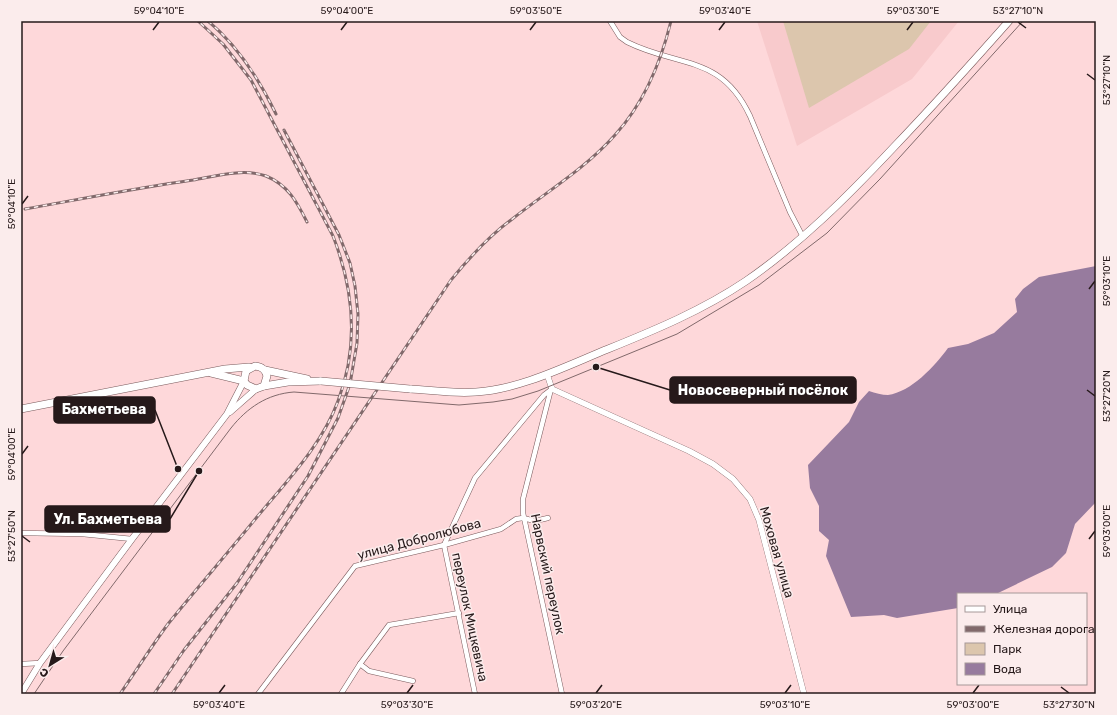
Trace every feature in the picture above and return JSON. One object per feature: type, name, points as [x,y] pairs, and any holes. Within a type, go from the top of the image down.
[{"type":"main road","points":[[21,409],[232,368],[255,366],[261,367],[265,370],[321,381],[410,389],[475,392],[508,387],[547,374],[648,333],[697,310],[746,281],[804,237],[848,196],[957,81],[1009,21]]},
{"type":"main road","points":[[21,694],[40,663],[227,414],[244,381],[244,376],[249,367]]},
{"type":"main road","points":[[264,386],[267,381],[265,370]]},
{"type":"main road","points":[[209,373],[244,381],[251,388],[256,389]]},
{"type":"main road","points":[[227,414],[256,389],[264,386],[288,382],[321,381]]},
{"type":"street","points":[[610,21],[620,37],[627,42],[712,71],[734,89],[750,116],[790,212],[804,237]]},
{"type":"street","points":[[444,545],[475,478],[544,395],[552,389],[547,374]]},
{"type":"street","name":"Нарвский переулок","points":[[552,389],[523,499],[524,518],[562,694]]},
{"type":"street","name":"Моховая улица","points":[[552,389],[689,451],[713,464],[733,479],[750,499],[759,520],[804,694]]},
{"type":"street","name":"улица Добролюбова","points":[[258,694],[356,566],[444,545],[501,529],[511,521],[524,518],[535,521],[548,518]]},
{"type":"street","points":[[21,533],[82,534],[132,539]]},
{"type":"street","name":"переулок Мицкевича","points":[[444,545],[475,694]]},
{"type":"street","points":[[341,694],[360,664],[389,625],[459,613]]},
{"type":"street","points":[[21,664],[40,663]]},
{"type":"street","points":[[360,664],[369,671],[413,681]]},
{"type":"shaded area","points":[[757,21],[959,21],[912,79],[797,146]]},
{"type":"green space","points":[[783,21],[931,21],[909,49],[809,108]]},
{"type":"water","points":[[1096,266],[1096,502],[1075,524],[1066,553],[1052,567],[998,593],[957,593],[957,608],[897,618],[884,615],[851,617],[826,556],[829,540],[819,531],[819,506],[810,488],[808,465],[849,422],[859,402],[869,391],[888,395],[897,393],[914,384],[922,377],[948,348],[968,344],[994,333],[1017,312],[1015,299],[1023,289],[1039,277]]},
{"type":"tram line","points":[[34,694],[63,651],[231,428],[244,414],[258,403],[284,393],[294,392],[459,405],[512,399],[538,391],[677,334],[759,285],[827,233],[880,179],[1023,21]]},
{"type":"railway","points":[[120,694],[168,624],[291,477],[313,448],[323,433],[338,401],[345,380],[349,360],[351,339],[349,297],[346,277],[333,236],[251,80],[223,44],[198,21]]},
{"type":"railway","points":[[208,21],[229,41],[247,64],[276,114]]},
{"type":"railway","points":[[172,694],[451,280],[494,233],[591,159],[625,123],[643,96],[657,67],[671,21]]},
{"type":"railway","points":[[154,694],[184,650],[237,583],[308,476],[338,418],[350,384],[357,343],[358,314],[355,286],[350,263],[339,235],[284,130]]},
{"type":"railway","points":[[25,209],[220,175],[249,173],[266,176],[286,189],[307,222]]},
{"type":"place","name":"Новосеверный посёлок","points":[[596,367]]},
{"type":"place","name":"Бахметьева","points":[[178,469]]},
{"type":"place","name":"Ул. Бахметьева","points":[[199,471]]}]
